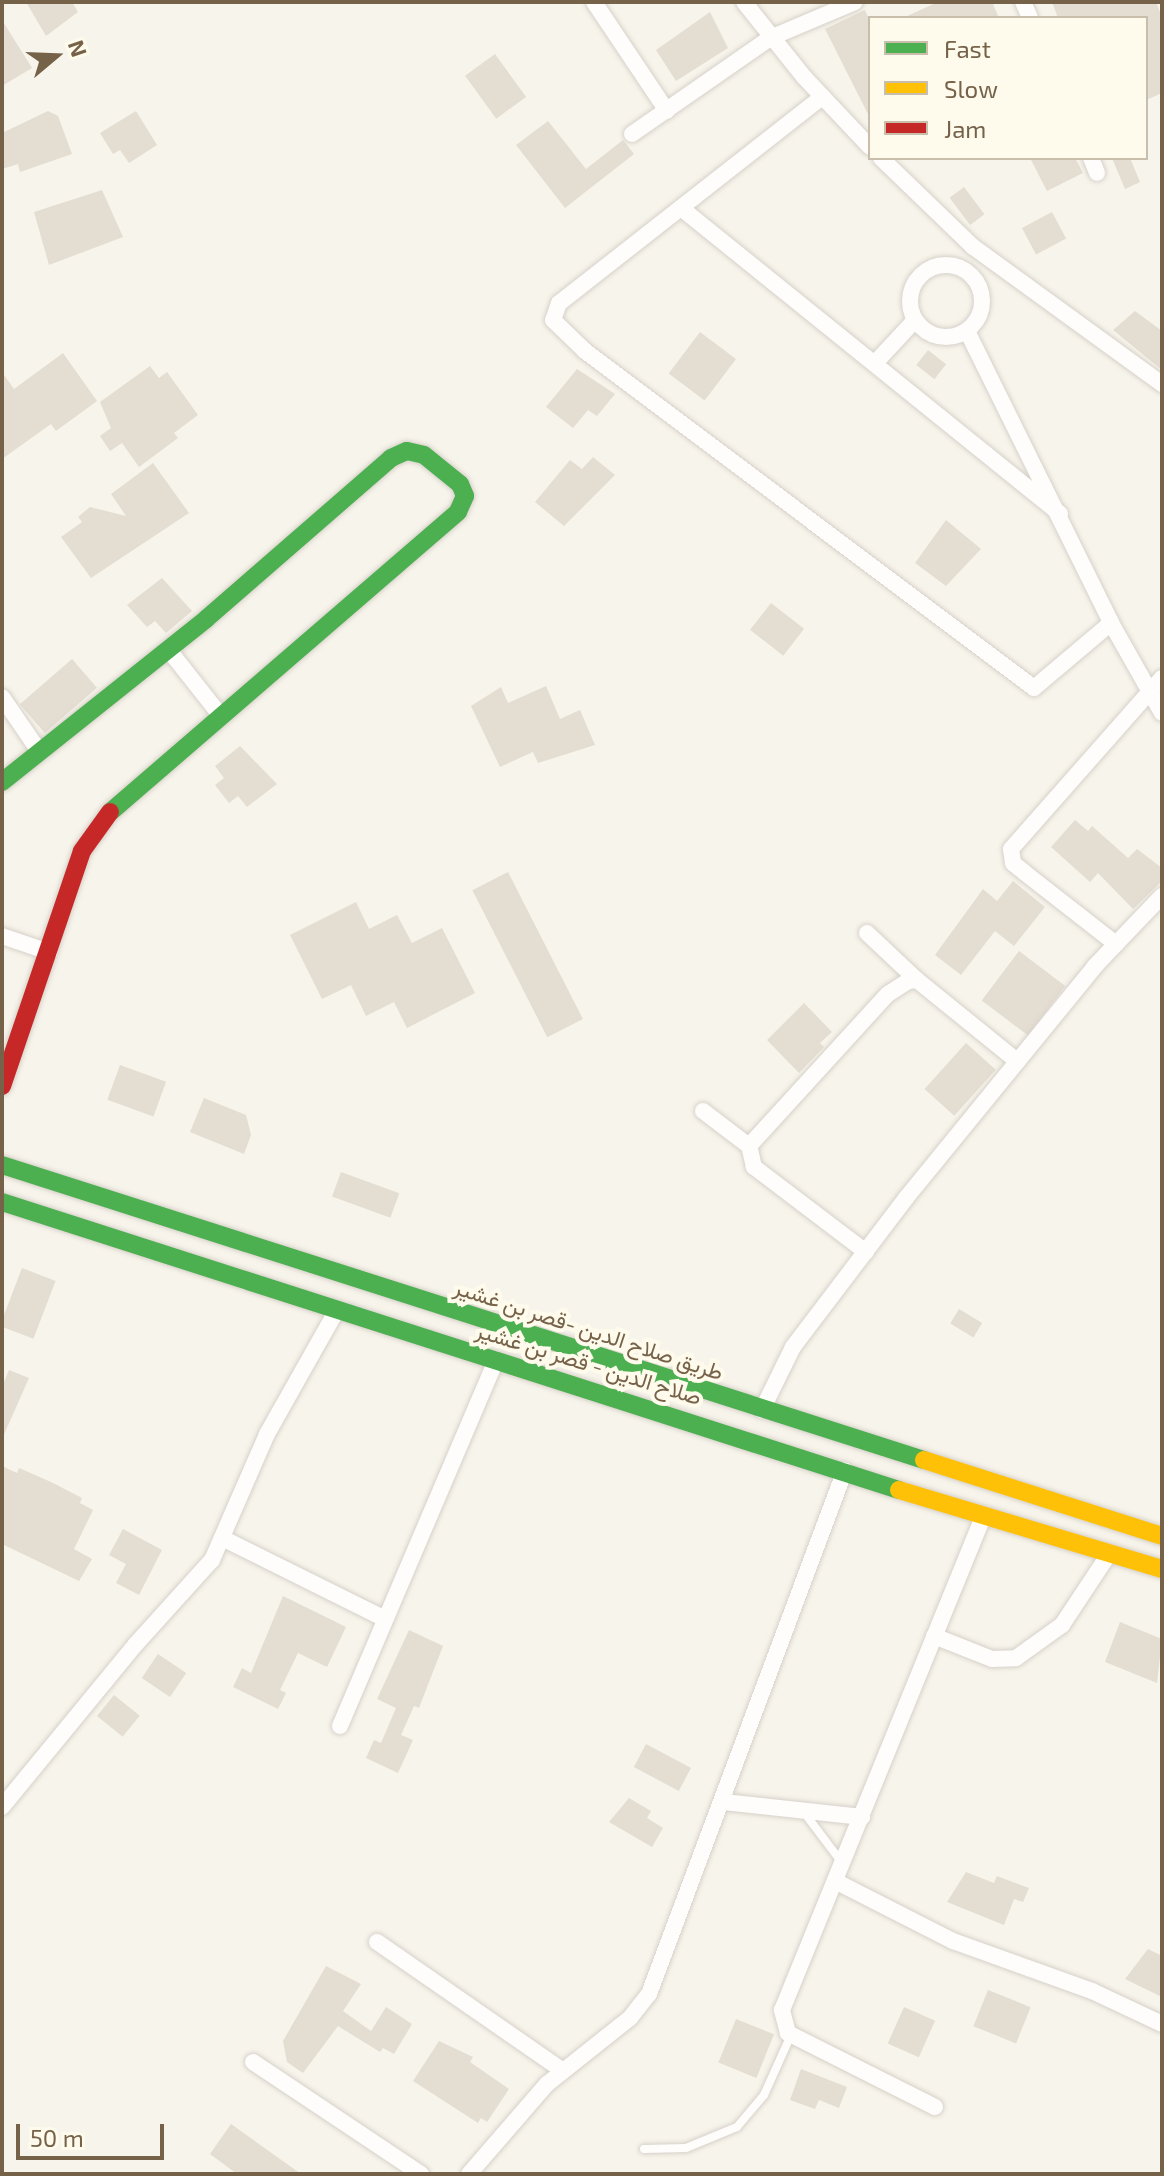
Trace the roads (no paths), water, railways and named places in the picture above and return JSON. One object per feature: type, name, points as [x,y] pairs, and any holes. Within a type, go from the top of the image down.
[{"type":"main road","points":[[2,782],[168,649],[391,458],[407,451],[424,455],[460,484],[465,496],[458,512],[101,820],[82,851],[2,1086]]},
{"type":"main road","name":"طريق صلاح الدين -قصر بن غشير","points":[[2,1165],[1162,1536]]},
{"type":"main road","name":"صلاح الدين - قصر بن غشير","points":[[2,1202],[845,1470],[983,1517],[1162,1569]]},
{"type":"street","points":[[594,2],[667,111]]},
{"type":"street","points":[[744,2],[770,38],[868,145]]},
{"type":"street","points":[[632,134],[770,38],[855,2]]},
{"type":"street","points":[[822,97],[559,303],[553,320],[562,334],[1034,688],[1111,623]]},
{"type":"street","points":[[883,160],[972,246],[1162,384]]},
{"type":"street","points":[[681,208],[876,362],[1060,514]]},
{"type":"street","points":[[959,268],[972,246]]},
{"type":"street","points":[[937,266],[959,268],[974,279],[982,297],[979,316],[967,331],[939,337],[915,320],[910,299],[918,278],[937,266]]},
{"type":"street","points":[[876,362],[915,320]]},
{"type":"street","points":[[967,331],[1060,514],[1111,623],[1156,684],[1162,713]]},
{"type":"street","points":[[168,649],[221,716]]},
{"type":"street","points":[[1116,944],[1013,863],[1011,849],[1156,684]]},
{"type":"street","points":[[2,697],[39,751]]},
{"type":"street","points":[[762,1410],[793,1347],[866,1252],[1017,1061],[1116,944],[1162,896]]},
{"type":"street","points":[[867,933],[917,980],[1017,1061]]},
{"type":"street","points":[[2,936],[49,952]]},
{"type":"street","points":[[749,1146],[888,994],[917,980]]},
{"type":"street","points":[[703,1111],[749,1146],[754,1167],[866,1252]]},
{"type":"street","points":[[2,1807],[136,1644],[212,1560],[267,1434],[337,1310]]},
{"type":"street","points":[[340,1726],[496,1360]]},
{"type":"street","points":[[469,2174],[519,2112],[563,2071],[630,2018],[649,1994],[724,1802],[845,1470]]},
{"type":"street","points":[[935,2107],[791,2034],[782,2010],[983,1517]]},
{"type":"street","points":[[222,1538],[385,1619]]},
{"type":"street","points":[[934,1636],[992,1659],[1016,1658],[1062,1625],[1109,1554]]},
{"type":"street","points":[[724,1802],[862,1817]]},
{"type":"street","points":[[840,1874],[953,1941],[1092,1991],[1162,2024]]},
{"type":"street","points":[[377,1942],[563,2071]]},
{"type":"street","points":[[253,2062],[421,2174]]},
{"type":"lane","points":[[802,1811],[840,1874]]},
{"type":"lane","points":[[644,2149],[686,2148],[737,2127],[764,2095],[791,2034]]}]
